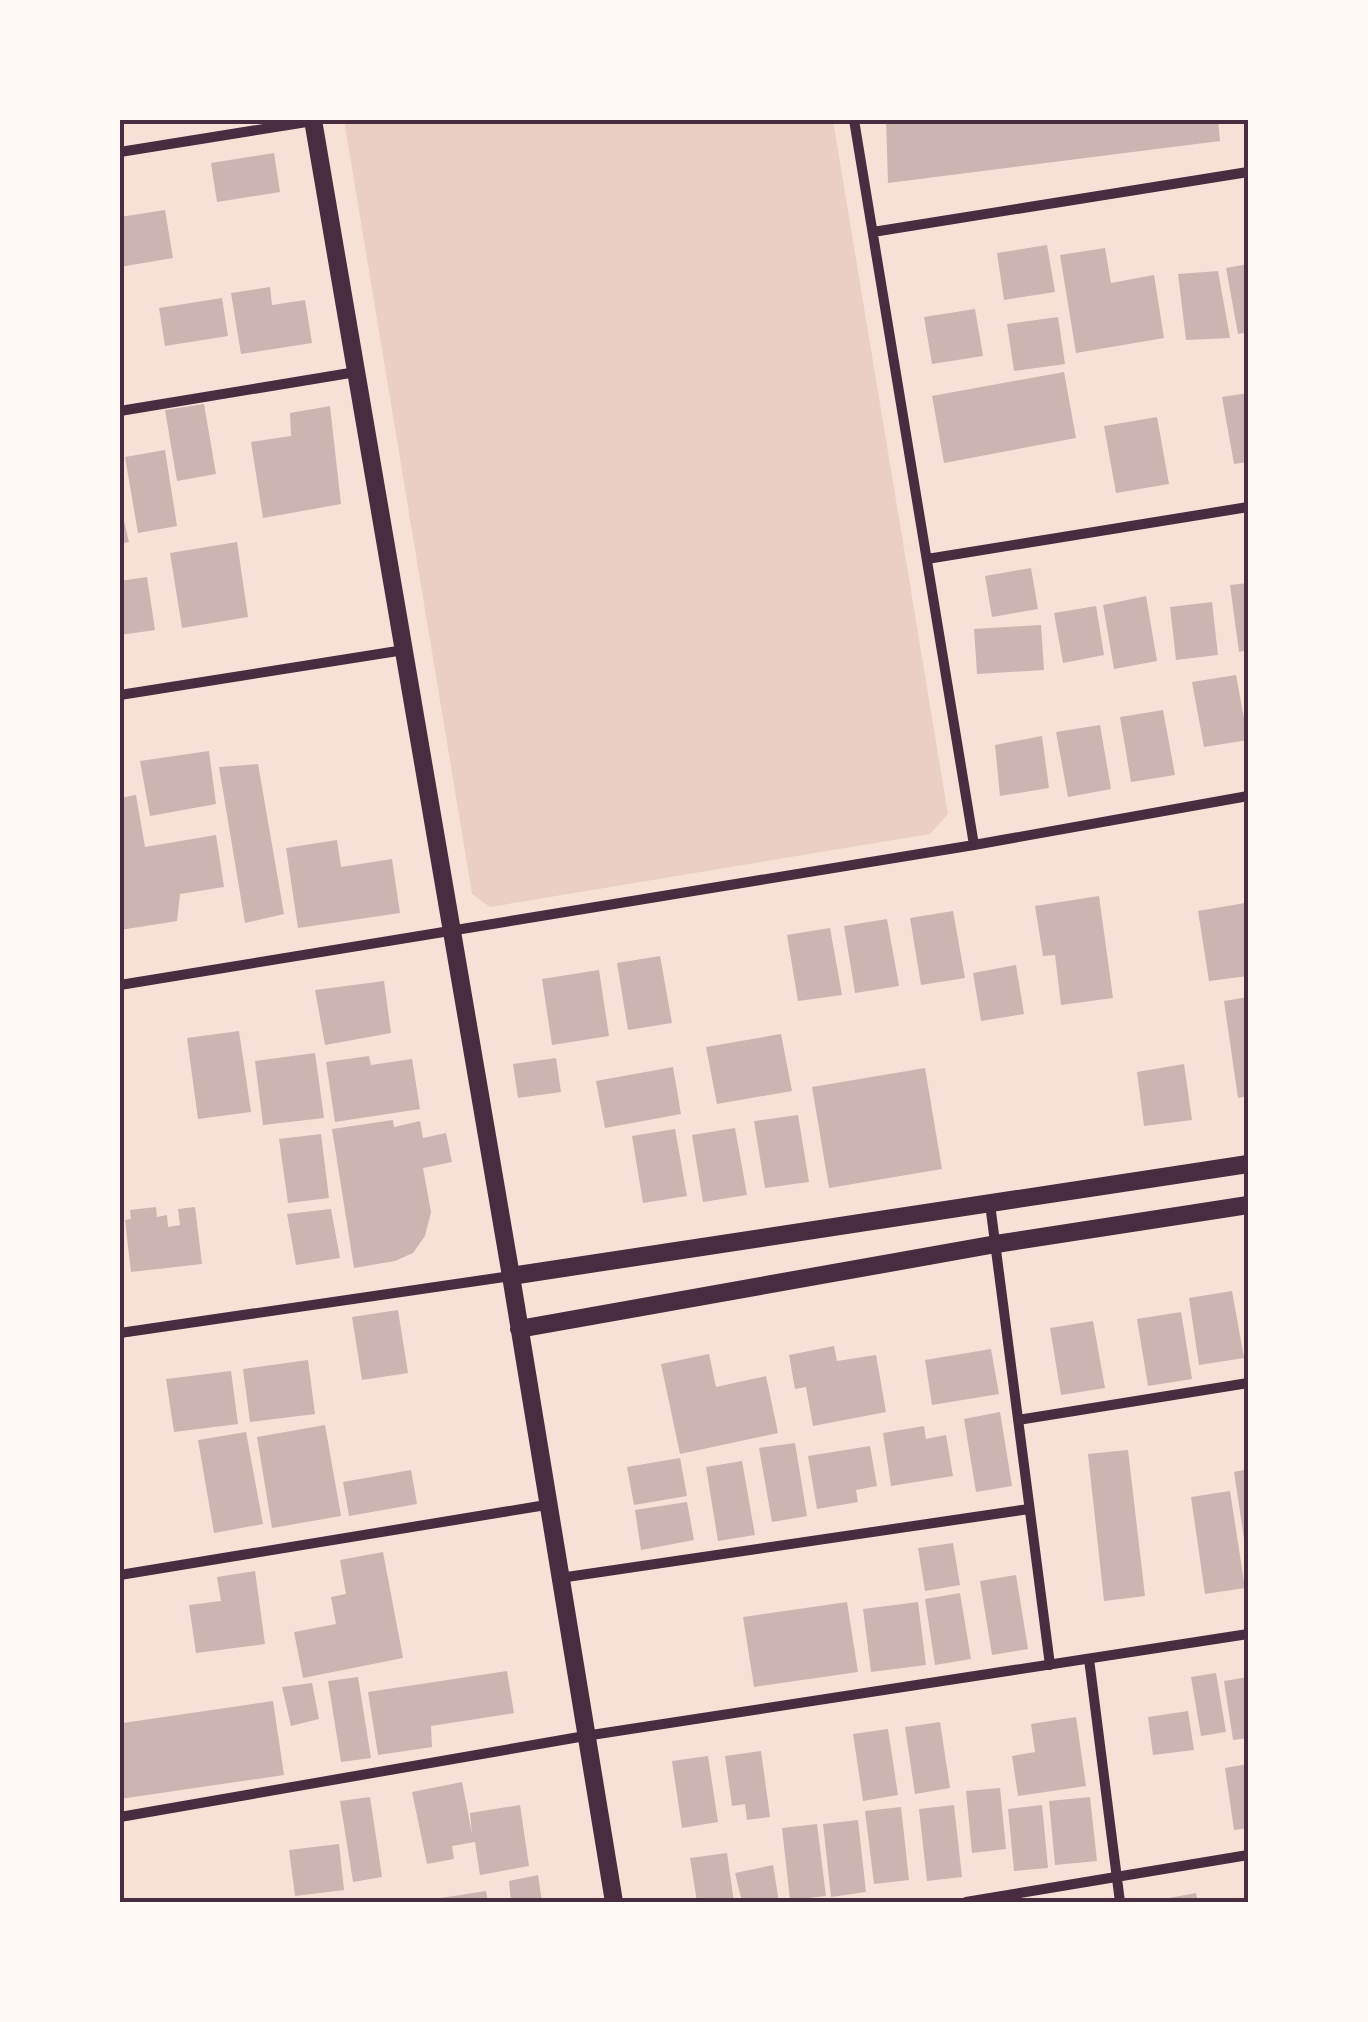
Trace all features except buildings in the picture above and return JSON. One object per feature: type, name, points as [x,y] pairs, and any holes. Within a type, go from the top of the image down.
[{"type":"street","points":[[120,152],[313,120],[614,1902]]},
{"type":"street","points":[[854,120],[974,845]]},
{"type":"street","points":[[872,232],[1248,172]]},
{"type":"street","points":[[120,411],[356,372]]},
{"type":"street","points":[[927,559],[1248,507]]},
{"type":"street","points":[[120,695],[404,650]]},
{"type":"street","points":[[120,985],[974,845],[1248,796]]},
{"type":"street","points":[[120,1333],[1248,1164]]},
{"type":"street","points":[[990,1204],[1050,1665]]},
{"type":"street","points":[[519,1329],[996,1244],[1248,1205]]},
{"type":"street","points":[[1018,1420],[1248,1383]]},
{"type":"street","points":[[120,1575],[546,1505]]},
{"type":"street","points":[[559,1579],[1029,1509]]},
{"type":"street","points":[[120,1817],[585,1736],[1248,1634]]},
{"type":"street","points":[[1089,1658],[1120,1902]]},
{"type":"street","points":[[966,1902],[1248,1855]]},
{"type":"shaded area","points":[[344,120],[833,120],[948,814],[930,834],[490,907],[472,894]]}]
